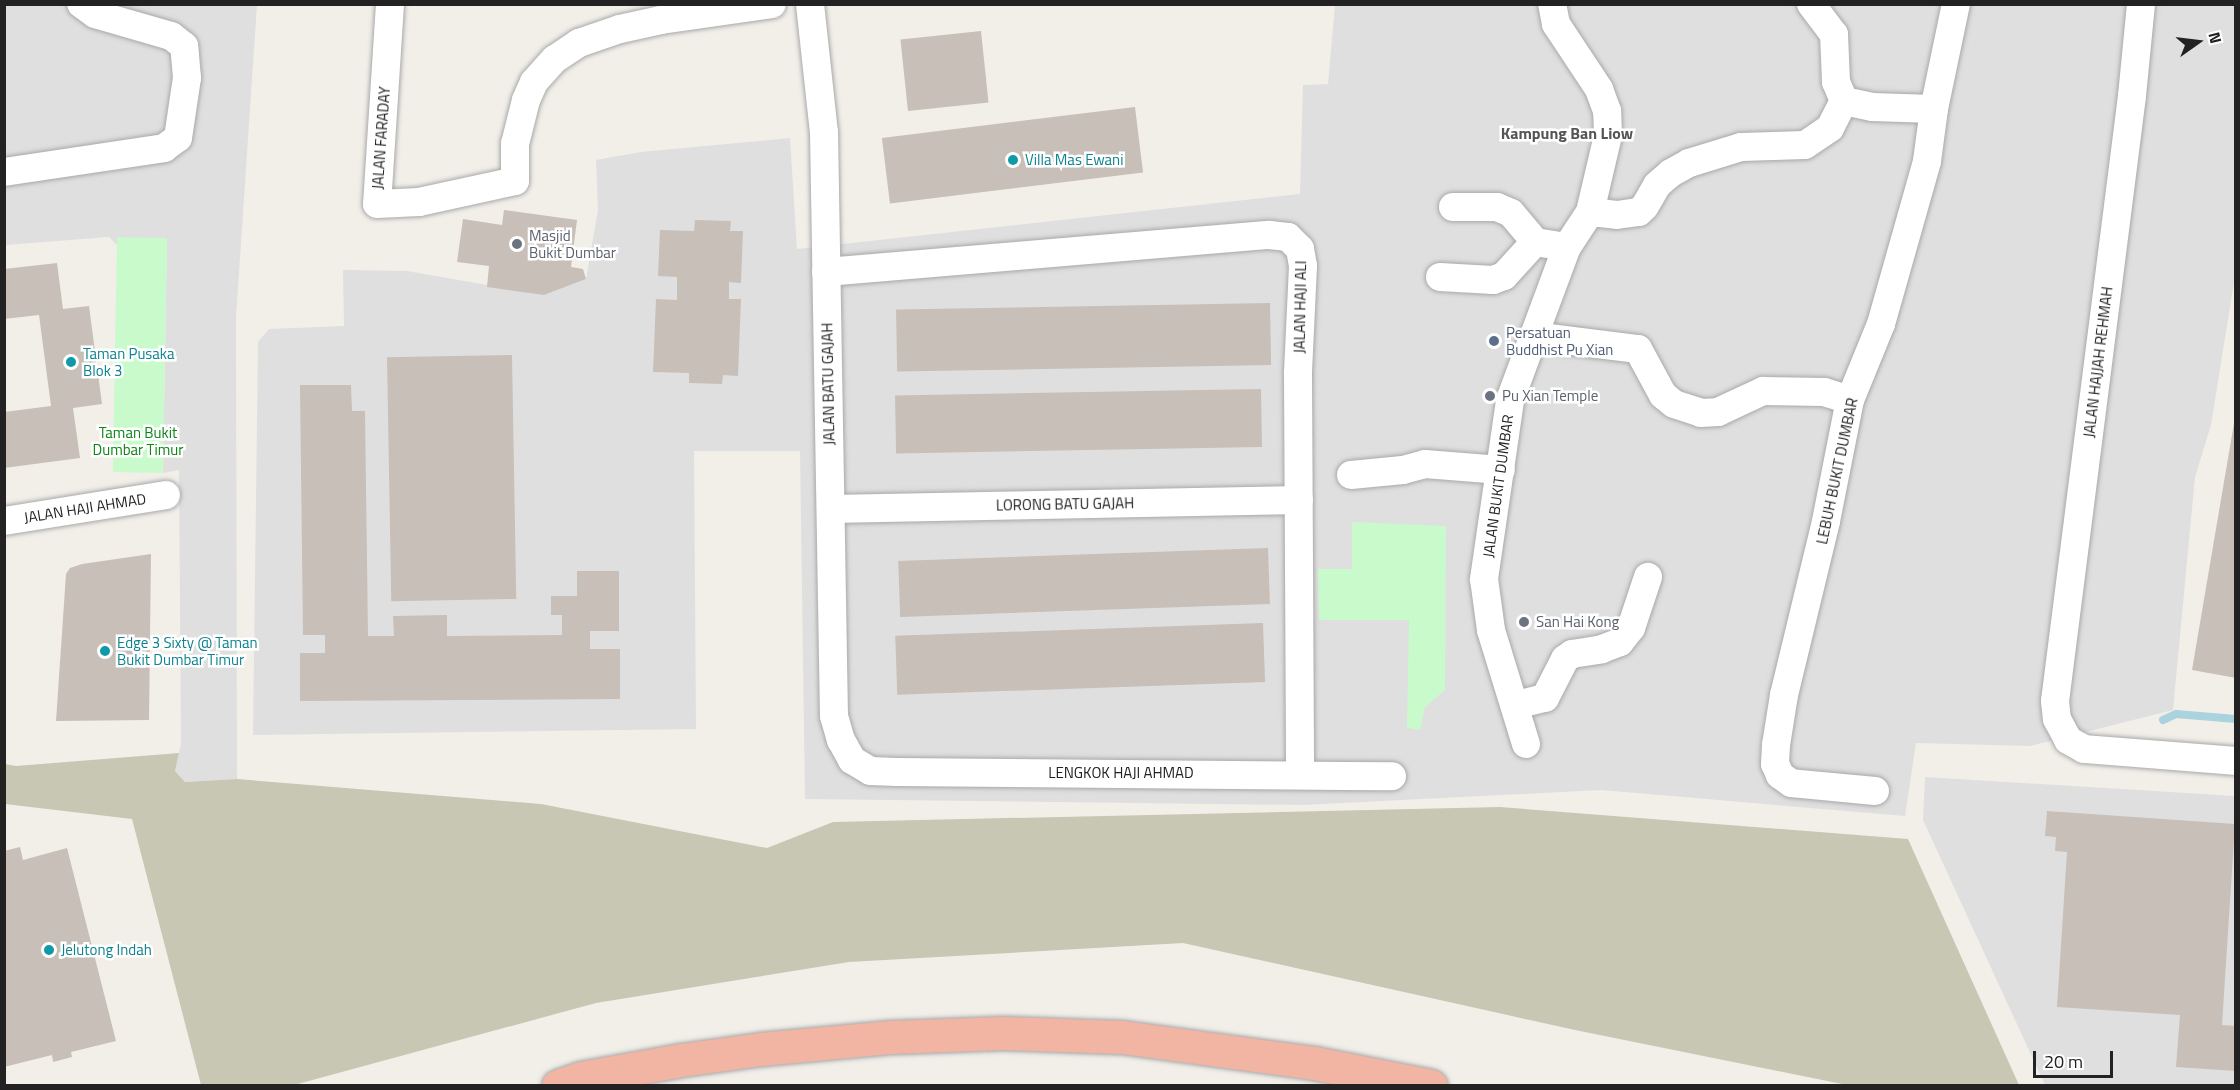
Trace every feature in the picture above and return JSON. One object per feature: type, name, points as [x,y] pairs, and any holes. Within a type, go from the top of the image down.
[{"type":"highway","points":[[558,1086],[581,1078],[681,1060],[761,1049],[891,1037],[1003,1033],[1122,1037],[1290,1059],[1386,1075],[1431,1086]]},
{"type":"street","points":[[4,172],[164,148],[178,138],[187,78],[184,46],[171,36],[94,14],[81,4]]},
{"type":"street","name":"JALAN FARADAY","points":[[390,4],[377,204],[418,202],[515,181],[515,144],[526,100],[534,81],[555,58],[579,44],[620,29],[661,20],[772,4]]},
{"type":"street","name":"JALAN BATU GAJAH","points":[[810,4],[824,132],[834,716],[841,740],[852,760]]},
{"type":"street","name":"JALAN BUKIT DUMBAR","points":[[1526,744],[1516,705],[1503,674],[1491,630],[1484,579],[1509,400],[1567,247],[1590,212],[1608,135],[1607,111],[1599,89],[1556,24],[1552,4]]},
{"type":"street","points":[[1811,4],[1834,34],[1836,82],[1844,101]]},
{"type":"street","name":"LEBUH BUKIT DUMBAR","points":[[1875,791],[1791,783],[1780,775],[1775,764],[1784,695],[1826,521],[1850,400],[1881,324],[1927,161],[1956,4]]},
{"type":"street","name":"JALAN HAJJAH REHMAH","points":[[2141,4],[2132,96],[2055,701],[2057,719],[2068,740],[2084,749],[2235,761]]},
{"type":"street","points":[[1590,212],[1617,215],[1639,212],[1657,185],[1671,172],[1689,163],[1741,147],[1805,145],[1830,128],[1844,101]]},
{"type":"street","points":[[1844,101],[1872,107],[1935,109]]},
{"type":"street","points":[[1453,207],[1497,207],[1511,213],[1535,242],[1567,247]]},
{"type":"street","name":"JALAN HAJI ALI","points":[[826,272],[1269,235],[1288,237],[1300,249],[1303,266],[1298,374],[1300,773]]},
{"type":"street","points":[[1440,277],[1493,280],[1504,276],[1535,242]]},
{"type":"street","points":[[1533,336],[1638,348],[1663,395],[1674,404],[1701,413],[1718,412],[1763,391],[1824,392],[1850,400]]},
{"type":"street","points":[[1351,475],[1403,470],[1425,464],[1501,470]]},
{"type":"street","name":"JALAN HAJI AHMAD","points":[[4,521],[166,495]]},
{"type":"street","name":"LORONG BATU GAJAH","points":[[831,509],[1299,500]]},
{"type":"street","points":[[1516,705],[1545,698],[1564,659],[1572,654],[1602,649],[1620,642],[1631,628],[1648,577]]},
{"type":"street","name":"LENGKOK HAJI AHMAD","points":[[852,760],[870,771],[897,772],[1300,773],[1392,776]]},
{"type":"shaded area","points":[[5,5],[257,5],[236,317],[237,779],[185,782],[175,771],[181,743],[179,470],[163,473],[167,238],[118,246],[109,237],[5,245]]},
{"type":"shaded area","points":[[1335,5],[2235,5],[2235,276],[2211,425],[2195,477],[2173,710],[2030,746],[1916,743],[1905,816],[1601,790],[1303,805],[805,799],[800,451],[694,451],[696,729],[253,735],[258,342],[269,329],[344,326],[343,270],[407,271],[544,295],[586,279],[598,210],[596,160],[641,152],[790,138],[797,249],[1300,194],[1303,85],[1328,84]]},
{"type":"shaded area","points":[[179,753],[175,771],[185,782],[237,779],[541,804],[767,848],[833,822],[1500,807],[1908,839],[2019,1085],[1847,1085],[1575,1030],[1183,943],[849,962],[596,1003],[294,1085],[201,1085],[132,819],[5,804],[5,764],[16,766]]},
{"type":"shaded area","points":[[1925,777],[2235,796],[2235,1085],[2045,1085],[1923,820]]},
{"type":"green space","name":"Taman Bukit Dumbar Timur","points":[[117,237],[167,238],[163,473],[113,472]]},
{"type":"green space","points":[[1352,522],[1446,526],[1445,690],[1425,707],[1420,730],[1407,728],[1409,620],[1319,620],[1318,569],[1352,569]]},
{"type":"building","points":[[981,31],[989,103],[908,111],[900,39]]},
{"type":"building","name":"Villa Mas Ewani","points":[[1135,107],[1143,173],[890,204],[882,138]]},
{"type":"building","name":"Masjid Bukit Dumbar","points":[[504,210],[577,220],[571,267],[583,269],[586,279],[544,295],[487,287],[489,266],[457,262],[463,219],[502,225]]},
{"type":"building","points":[[695,220],[731,221],[730,231],[743,231],[741,283],[729,282],[729,299],[741,299],[738,376],[723,375],[722,384],[689,383],[689,373],[653,372],[656,299],[677,300],[677,277],[658,276],[660,230],[694,231]]},
{"type":"building","name":"Taman Pusaka Blok 3","points":[[57,263],[63,309],[89,306],[102,404],[73,408],[80,458],[4,468],[4,412],[51,406],[39,315],[4,319],[4,269]]},
{"type":"building","points":[[1270,303],[1271,365],[897,372],[896,310]]},
{"type":"building","points":[[512,355],[516,599],[391,601],[387,357]]},
{"type":"building","points":[[300,385],[351,385],[352,411],[365,411],[368,636],[394,636],[393,616],[447,615],[447,636],[562,635],[562,615],[551,615],[551,596],[577,596],[577,571],[619,571],[619,631],[590,631],[590,649],[620,649],[620,699],[300,701],[300,653],[325,653],[325,635],[303,635]]},
{"type":"building","points":[[1261,389],[1262,447],[896,453],[895,395]]},
{"type":"building","points":[[2234,423],[2236,423],[2236,678],[2192,670]]},
{"type":"building","points":[[1268,548],[1270,604],[900,617],[898,561]]},
{"type":"building","name":"Edge 3 Sixty @ Taman Bukit Dumbar Timur","points":[[151,554],[149,720],[56,721],[66,574],[70,568],[82,564]]},
{"type":"building","points":[[1263,623],[1265,682],[897,695],[895,636]]},
{"type":"building","points":[[2047,811],[2235,824],[2222,1025],[2236,1026],[2236,1071],[2176,1067],[2180,1015],[2057,1007],[2067,852],[2055,851],[2056,837],[2045,836]]},
{"type":"building","name":"Jelutong Indah","points":[[20,847],[23,860],[67,848],[116,1041],[71,1052],[72,1057],[53,1062],[52,1055],[4,1067],[4,851]]},
{"type":"waterway","points":[[2163,720],[2176,714],[2236,719]]},
{"type":"place","name":"Villa Mas Ewani","points":[[1013,160]]},
{"type":"place","name":"Masjid Bukit Dumbar","points":[[517,244]]},
{"type":"place","name":"Persatuan Buddhist Pu Xian","points":[[1494,341]]},
{"type":"place","name":"Taman Pusaka Blok 3","points":[[71,362]]},
{"type":"place","name":"Pu Xian Temple","points":[[1490,396]]},
{"type":"place","name":"San Hai Kong","points":[[1524,622]]},
{"type":"place","name":"Edge 3 Sixty @ Taman Bukit Dumbar Timur","points":[[105,651]]},
{"type":"place","name":"Jelutong Indah","points":[[49,950]]},
{"type":"district","name":"Kampung Ban Liow","points":[[1567,133]]}]
